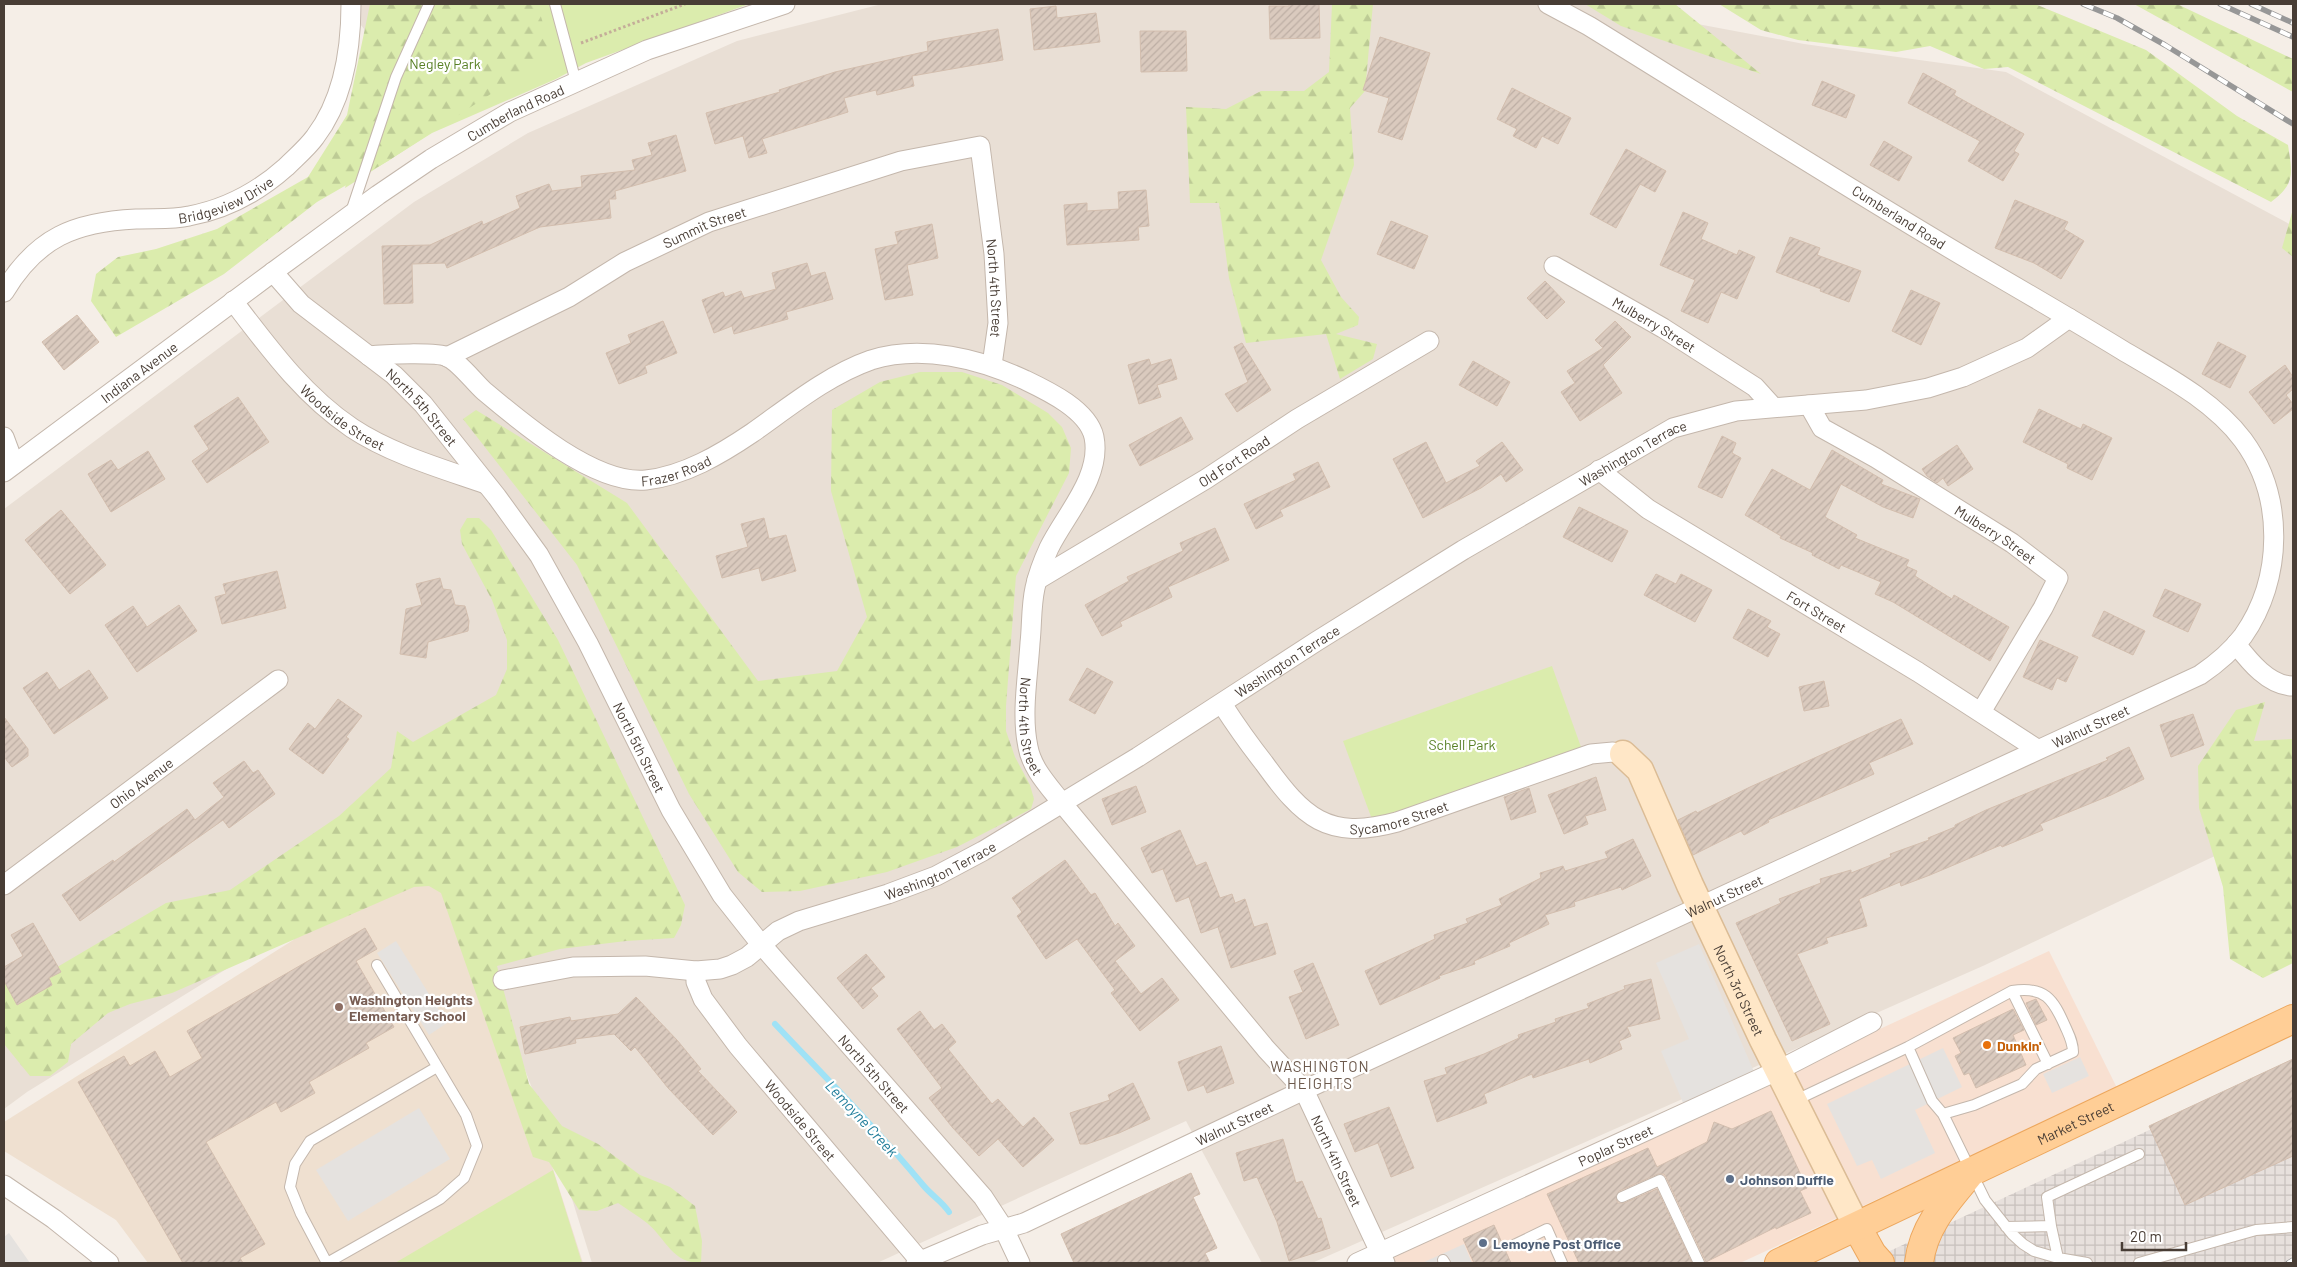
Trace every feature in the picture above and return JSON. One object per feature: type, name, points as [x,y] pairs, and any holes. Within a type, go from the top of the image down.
[{"type":"main road","name":"Market Street","points":[[1779,1263],[2293,1019]]},
{"type":"main road","points":[[1919,1263],[1921,1246],[1932,1221],[1971,1172]]},
{"type":"main road","points":[[1857,1227],[1875,1261]]},
{"type":"street","name":"Bridgeview Drive","points":[[4,292],[34,254],[53,239],[74,228],[124,220],[171,220],[191,216],[227,205],[251,194],[270,181],[315,137],[333,106],[340,88],[348,56],[351,4]]},
{"type":"street","name":"Cumberland Road","points":[[273,272],[350,215],[431,159],[502,117],[647,50],[785,4]]},
{"type":"street","name":"Cumberland Road","points":[[1548,4],[1589,26],[1955,251],[2187,389],[2232,426],[2242,439]]},
{"type":"street","name":"Summit Street","points":[[447,357],[569,297],[625,262],[709,222],[901,161],[980,146]]},
{"type":"street","name":"North 4th Street","points":[[980,146],[988,193],[997,304],[998,323],[992,366],[1049,391],[1069,404],[1093,433],[1094,440],[1092,464],[1087,485],[1051,544],[1034,590],[1026,706],[1028,746],[1032,760],[1042,778],[1062,804],[1266,1049],[1304,1090],[1382,1258]]},
{"type":"street","name":"Mulberry Street","points":[[1554,266],[1663,328],[1756,387],[1773,407]]},
{"type":"street","name":"Indiana Avenue","points":[[9,468],[273,272]]},
{"type":"street","name":"North 5th Street","points":[[273,272],[301,304],[394,375],[423,404],[487,485],[539,555],[588,643],[671,810],[722,895],[760,944],[983,1197],[1004,1229],[1020,1263]]},
{"type":"street","name":"Woodside Street","points":[[233,301],[293,378],[320,403],[353,429],[379,443],[487,485]]},
{"type":"street","name":"Washington Terrace","points":[[503,980],[573,967],[645,966],[696,971],[720,970],[732,965],[747,957],[760,944],[778,931],[799,921],[888,894],[936,876],[983,851],[1222,704],[1317,641],[1447,560],[1673,428],[1736,411],[1866,400],[1928,388],[1962,377],[2027,348],[2069,318]]},
{"type":"street","name":"Old Fort Road","points":[[1037,580],[1206,479],[1297,419],[1429,340]]},
{"type":"street","points":[[369,356],[394,353],[447,357]]},
{"type":"street","name":"Frazer Road","points":[[447,357],[523,423],[579,460],[605,474],[629,480],[647,480],[668,475],[708,460],[733,446],[807,395],[851,369],[871,360],[912,354],[940,355],[992,366]]},
{"type":"street","name":"Mulberry Street","points":[[1809,405],[1822,428],[1884,463],[2012,543],[2058,578],[2043,608],[1981,712]]},
{"type":"street","points":[[4,437],[9,468]]},
{"type":"street","name":"Walnut Street","points":[[1004,1229],[1024,1222],[2037,749],[2200,675],[2220,661],[2236,644],[2256,615],[2264,596],[2273,552],[2274,529],[2271,502],[2264,477],[2242,439]]},
{"type":"street","name":"Fort Street","points":[[1599,470],[1648,509],[1981,712],[2037,749]]},
{"type":"street","points":[[2236,644],[2263,673],[2276,681],[2293,686]]},
{"type":"street","name":"Ohio Avenue","points":[[4,885],[278,680]]},
{"type":"street","name":"Sycamore Street","points":[[1222,704],[1288,797],[1304,812],[1326,824],[1347,829],[1371,829],[1397,822],[1591,754],[1613,752],[1623,754]]},
{"type":"street","name":"North 3rd Street","points":[[1623,754],[1640,770],[1763,1040],[1857,1227]]},
{"type":"street","name":"Woodside Street","points":[[696,971],[696,982],[703,999],[738,1046],[918,1262]]},
{"type":"street","name":"Poplar Street","points":[[1357,1263],[1382,1258],[1779,1070],[1872,1022]]},
{"type":"street","points":[[4,1185],[54,1219],[108,1263]]},
{"type":"street","points":[[918,1262],[982,1235],[1004,1229]]},
{"type":"lane","points":[[350,215],[396,77],[429,4]]},
{"type":"lane","points":[[555,4],[576,82]]},
{"type":"lane","points":[[377,965],[466,1115],[477,1146],[464,1178],[440,1199],[327,1263],[301,1214],[290,1187],[295,1164],[310,1141],[437,1067]]},
{"type":"lane","points":[[1794,1101],[1908,1047],[2012,991],[2026,989],[2043,994],[2055,1004],[2073,1044],[2072,1052],[2036,1070],[2022,1084],[1974,1105],[1943,1114]]},
{"type":"lane","points":[[2012,991],[2048,1064]]},
{"type":"lane","points":[[1908,1047],[1932,1101],[1943,1114],[1985,1200],[2006,1227],[2023,1244],[2034,1251],[2060,1261],[2087,1263]]},
{"type":"lane","points":[[2060,1261],[2051,1226],[2047,1196],[2139,1154]]},
{"type":"lane","points":[[1622,1197],[1660,1180],[1699,1263]]},
{"type":"lane","points":[[2006,1227],[2051,1226]]},
{"type":"lane","points":[[2139,1263],[2256,1230],[2293,1227]]},
{"type":"lane","points":[[1514,1245],[1547,1229],[1562,1263]]},
{"type":"path","points":[[566,48],[685,4]]},
{"type":"shaded area","points":[[344,4],[399,4],[377,45]]},
{"type":"shaded area","points":[[882,4],[1591,4],[1804,44],[2006,72],[2293,226],[2293,819],[1985,965],[1312,1263],[1262,1263],[1186,1121],[877,1263],[592,1263],[562,1167],[437,839],[27,1092],[4,1109],[4,509],[414,202],[528,133],[737,41]]},
{"type":"shaded area","name":"Washington Heights Elementary School","points":[[430,854],[553,1169],[583,1263],[148,1263],[116,1220],[4,1151],[4,1122]]},
{"type":"shaded area","points":[[396,941],[447,1023],[429,1035],[377,953]]},
{"type":"shaded area","points":[[1699,944],[1755,1074],[1684,1105],[1661,1051],[1689,1039],[1656,963]]},
{"type":"shaded area","points":[[2049,951],[2117,1088],[1740,1263],[1372,1263]]},
{"type":"shaded area","points":[[1943,1048],[1962,1087],[1915,1110],[1935,1153],[1881,1179],[1872,1160],[1857,1166],[1827,1104]]},
{"type":"shaded area","points":[[2080,1057],[2089,1076],[2052,1093],[2043,1074]]},
{"type":"shaded area","points":[[2293,1063],[2293,1263],[1864,1263]]},
{"type":"shaded area","points":[[419,1108],[450,1159],[348,1221],[316,1170]]},
{"type":"shaded area","points":[[9,1233],[30,1263],[4,1263],[4,1237]]},
{"type":"shaded area","points":[[1464,1244],[1472,1263],[1422,1263]]},
{"type":"green space","points":[[370,4],[537,4],[552,52],[388,161],[317,202],[224,274],[116,337],[91,301],[96,274],[118,257],[156,249],[217,229],[308,177],[347,115]]},
{"type":"green space","name":"Negley Park","points":[[406,4],[749,4],[586,63],[556,79],[432,133],[345,188],[365,104]]},
{"type":"green space","points":[[1332,4],[1373,4],[1365,91],[1350,108],[1354,165],[1321,260],[1341,297],[1359,317],[1358,325],[1336,334],[1377,344],[1373,359],[1340,379],[1326,334],[1246,343],[1229,278],[1219,203],[1190,203],[1186,107],[1226,109],[1261,91],[1304,91],[1329,72]]},
{"type":"green space","points":[[1585,4],[1675,4],[1761,74],[1621,26]]},
{"type":"green space","points":[[1719,4],[2035,4],[2146,50],[2237,116],[2288,145],[2291,163],[2290,177],[2285,189],[2271,202],[2008,67],[1984,69],[1930,46],[1896,52],[1798,40],[1761,30]]},
{"type":"green space","points":[[2134,4],[2177,4],[2293,59],[2293,92]]},
{"type":"green space","points":[[2293,209],[2293,257],[2282,248]]},
{"type":"green space","points":[[920,372],[962,372],[1002,385],[1048,413],[1062,427],[1071,448],[1069,473],[1016,576],[1006,706],[1006,731],[1015,757],[1030,785],[1034,799],[1031,809],[957,847],[887,872],[800,891],[762,892],[738,872],[689,794],[577,565],[463,419],[476,410],[627,503],[758,681],[837,671],[867,617],[831,491],[832,410],[880,382]]},
{"type":"green space","points":[[467,518],[479,518],[491,530],[558,640],[685,905],[681,925],[674,938],[626,941],[560,949],[497,966],[529,1084],[562,1126],[598,1144],[640,1175],[670,1187],[695,1206],[702,1241],[701,1263],[691,1262],[676,1255],[647,1223],[618,1203],[597,1211],[579,1210],[549,1162],[533,1157],[441,893],[429,886],[414,887],[172,993],[130,1004],[108,1013],[71,1044],[68,1062],[50,1076],[30,1076],[4,1044],[4,983],[27,984],[39,980],[59,966],[166,903],[230,890],[339,816],[391,768],[397,731],[413,742],[496,695],[507,669],[507,640],[492,600],[462,544],[460,530]]},
{"type":"green space","name":"Schell Park","points":[[1552,666],[1581,747],[1373,822],[1343,741]]},
{"type":"green space","points":[[2265,702],[2254,741],[2293,739],[2293,963],[2263,978],[2230,959],[2223,887],[2199,808],[2198,766],[2236,710]]},
{"type":"green space","points":[[553,1170],[582,1263],[395,1263]]},
{"type":"building","points":[[1289,4],[1319,4],[1320,38],[1270,39],[1269,6],[1289,6]]},
{"type":"building","points":[[1056,6],[1057,18],[1096,13],[1100,42],[1034,50],[1030,9]]},
{"type":"building","points":[[998,29],[1003,60],[912,76],[914,86],[877,95],[876,90],[844,98],[848,112],[762,139],[767,153],[749,158],[743,136],[715,144],[706,113],[780,92],[779,90],[835,72],[928,51],[927,42]]},
{"type":"building","points":[[1140,31],[1186,31],[1187,71],[1141,72]]},
{"type":"building","points":[[1380,37],[1430,53],[1402,140],[1378,132],[1389,98],[1363,90]]},
{"type":"building","points":[[1923,73],[1956,91],[1954,95],[2024,134],[2014,151],[2019,154],[2003,181],[1968,161],[1980,141],[1908,103]]},
{"type":"building","points":[[1822,81],[1855,95],[1846,118],[1812,105]]},
{"type":"building","points":[[1512,88],[1571,118],[1558,144],[1542,136],[1536,148],[1513,136],[1517,129],[1497,119]]},
{"type":"building","points":[[676,135],[686,171],[615,191],[616,199],[609,199],[611,218],[540,227],[447,268],[445,263],[412,264],[413,303],[384,304],[382,246],[430,245],[482,221],[483,225],[520,208],[516,196],[549,184],[552,191],[582,187],[581,176],[635,170],[632,160],[652,155],[648,143]]},
{"type":"building","points":[[1884,141],[1912,157],[1899,181],[1870,165]]},
{"type":"building","points":[[1626,149],[1666,171],[1655,192],[1640,184],[1616,228],[1590,214]]},
{"type":"building","points":[[1146,190],[1149,226],[1138,227],[1139,240],[1067,245],[1064,205],[1087,203],[1087,211],[1119,209],[1118,192]]},
{"type":"building","points":[[2015,200],[2068,222],[2064,229],[2084,241],[2061,279],[2034,263],[1995,248]]},
{"type":"building","points":[[1683,212],[1708,223],[1701,239],[1737,255],[1739,250],[1755,257],[1737,299],[1721,292],[1708,323],[1681,311],[1695,280],[1660,265]]},
{"type":"building","points":[[1391,221],[1428,236],[1414,269],[1377,254]]},
{"type":"building","points":[[932,224],[938,258],[907,265],[913,295],[885,300],[875,249],[898,244],[895,232]]},
{"type":"building","points":[[1790,237],[1820,248],[1817,255],[1861,271],[1849,302],[1776,272]]},
{"type":"building","points":[[807,263],[811,276],[825,272],[833,299],[786,312],[788,319],[734,334],[732,326],[714,333],[702,300],[723,292],[725,297],[741,291],[744,298],[776,289],[772,273]]},
{"type":"building","points":[[1545,281],[1565,302],[1547,319],[1527,298]]},
{"type":"building","points":[[1911,290],[1940,303],[1921,345],[1892,331]]},
{"type":"building","points":[[77,315],[99,342],[64,370],[42,342]]},
{"type":"building","points":[[663,321],[677,353],[645,366],[647,373],[619,384],[606,353],[631,343],[628,335]]},
{"type":"building","points":[[1615,321],[1631,337],[1603,365],[1622,393],[1580,421],[1561,392],[1575,383],[1567,371],[1603,348],[1595,340]]},
{"type":"building","points":[[2218,342],[2246,356],[2230,388],[2202,374]]},
{"type":"building","points":[[1242,343],[1271,390],[1237,412],[1225,394],[1248,382],[1234,347]]},
{"type":"building","points":[[1149,359],[1151,365],[1171,359],[1177,379],[1157,385],[1161,397],[1139,404],[1128,365]]},
{"type":"building","points":[[1473,361],[1510,382],[1497,406],[1459,385]]},
{"type":"building","points":[[2285,365],[2293,377],[2293,389],[2286,395],[2293,404],[2293,409],[2274,424],[2249,392]]},
{"type":"building","points":[[238,397],[269,442],[207,483],[192,461],[209,449],[194,426]]},
{"type":"building","points":[[2039,409],[2081,429],[2083,424],[2112,438],[2092,480],[2067,468],[2068,464],[2023,442]]},
{"type":"building","points":[[1181,417],[1193,439],[1140,466],[1129,445]]},
{"type":"building","points":[[1722,436],[1736,443],[1732,453],[1741,458],[1722,498],[1698,487]]},
{"type":"building","points":[[1426,442],[1446,483],[1480,466],[1476,461],[1502,442],[1523,470],[1506,482],[1501,474],[1481,488],[1423,518],[1393,459]]},
{"type":"building","points":[[1957,445],[1973,469],[1948,486],[1943,478],[1937,483],[1927,476],[1922,469]]},
{"type":"building","points":[[1832,450],[1883,480],[1881,484],[1920,499],[1913,518],[1883,507],[1841,484],[1825,517],[1857,535],[1855,538],[1909,560],[1906,566],[1917,571],[1915,576],[1952,599],[1954,595],[2009,627],[1990,661],[1893,602],[1875,594],[1881,582],[1841,565],[1839,569],[1812,555],[1813,553],[1780,538],[1781,536],[1745,515],[1772,469],[1810,490]]},
{"type":"building","points":[[148,451],[165,479],[111,512],[88,474],[111,460],[118,470]]},
{"type":"building","points":[[1318,462],[1330,487],[1280,510],[1283,516],[1256,529],[1244,504],[1296,480],[1293,474]]},
{"type":"building","points":[[1579,507],[1628,531],[1612,562],[1563,537]]},
{"type":"building","points":[[61,510],[106,565],[70,594],[25,540]]},
{"type":"building","points":[[764,518],[769,539],[786,535],[796,571],[762,581],[759,568],[722,578],[716,556],[748,547],[741,524]]},
{"type":"building","points":[[1215,528],[1229,560],[1168,587],[1172,597],[1120,622],[1122,626],[1102,636],[1085,605],[1129,581],[1127,577],[1183,551],[1180,543]]},
{"type":"building","points":[[277,571],[286,608],[222,624],[215,597],[226,594],[223,584]]},
{"type":"building","points":[[1656,574],[1676,584],[1681,574],[1712,590],[1695,622],[1644,595]]},
{"type":"building","points":[[440,578],[443,589],[451,590],[455,605],[465,606],[469,621],[468,631],[428,642],[426,658],[400,654],[406,609],[422,605],[416,584]]},
{"type":"building","points":[[2165,589],[2201,604],[2188,632],[2153,616]]},
{"type":"building","points":[[179,605],[197,631],[137,672],[105,625],[133,606],[147,627]]},
{"type":"building","points":[[1748,609],[1771,621],[1767,627],[1780,634],[1768,657],[1733,638]]},
{"type":"building","points":[[2104,611],[2145,631],[2133,655],[2092,636]]},
{"type":"building","points":[[2040,640],[2078,657],[2066,682],[2057,678],[2052,690],[2023,677]]},
{"type":"building","points":[[1087,668],[1113,682],[1095,714],[1069,700]]},
{"type":"building","points":[[89,670],[108,698],[54,734],[23,688],[47,672],[59,690]]},
{"type":"building","points":[[1824,681],[1829,706],[1804,711],[1799,687]]},
{"type":"building","points":[[338,699],[362,716],[346,737],[349,739],[323,774],[289,749],[308,723],[315,729]]},
{"type":"building","points":[[2193,714],[2204,745],[2171,757],[2160,725]]},
{"type":"building","points":[[4,717],[28,749],[28,756],[12,767],[4,757]]},
{"type":"building","points":[[1901,719],[1913,744],[1869,763],[1874,774],[1768,820],[1769,822],[1744,835],[1741,831],[1693,855],[1678,820]]},
{"type":"building","points":[[2129,747],[2144,779],[2111,795],[2040,824],[2043,830],[1901,886],[1900,882],[1859,899],[1867,926],[1826,938],[1828,943],[1797,954],[1830,1024],[1792,1041],[1736,923],[1781,903],[1779,899],[1821,883],[1820,879],[1851,870],[1851,873],[1891,857],[1890,854],[1929,840],[1928,838],[1955,827],[1955,825],[1986,810],[2108,760],[2106,758]]},
{"type":"building","points":[[244,761],[253,773],[258,770],[275,794],[229,828],[223,820],[80,921],[62,895],[113,860],[114,862],[187,809],[195,820],[224,797],[213,783]]},
{"type":"building","points":[[1596,777],[1606,810],[1585,816],[1588,824],[1564,834],[1548,795]]},
{"type":"building","points":[[1136,786],[1146,812],[1112,825],[1102,799]]},
{"type":"building","points":[[1529,788],[1536,812],[1511,820],[1504,797]]},
{"type":"building","points":[[1180,830],[1196,866],[1206,862],[1220,898],[1232,894],[1235,903],[1245,899],[1254,927],[1267,923],[1276,954],[1231,968],[1218,927],[1201,933],[1189,897],[1176,902],[1163,869],[1152,873],[1141,848]]},
{"type":"building","points":[[1633,839],[1651,876],[1622,890],[1621,887],[1574,902],[1575,906],[1545,915],[1549,924],[1509,943],[1510,946],[1474,961],[1475,964],[1439,976],[1440,978],[1380,1005],[1365,971],[1435,939],[1434,935],[1468,923],[1466,919],[1502,905],[1499,899],[1541,878],[1540,873],[1563,866],[1565,871],[1608,858],[1605,852]]},
{"type":"building","points":[[1065,860],[1091,895],[1095,893],[1115,926],[1118,923],[1135,946],[1115,961],[1141,994],[1162,978],[1179,1000],[1140,1031],[1111,993],[1115,990],[1077,939],[1046,959],[1017,916],[1022,912],[1012,898]]},
{"type":"building","points":[[33,923],[61,972],[49,978],[52,985],[17,1005],[4,981],[4,967],[23,956],[11,935]]},
{"type":"building","points":[[365,928],[377,949],[356,961],[394,1027],[366,1043],[369,1048],[309,1082],[315,1093],[281,1112],[276,1102],[206,1142],[265,1244],[240,1258],[243,1263],[183,1263],[78,1082],[124,1056],[130,1066],[155,1051],[170,1077],[202,1058],[187,1031]]},
{"type":"building","points":[[866,954],[885,977],[871,988],[878,996],[863,1009],[837,978]]},
{"type":"building","points":[[1313,963],[1339,1025],[1306,1039],[1289,997],[1303,992],[1294,971]]},
{"type":"building","points":[[1651,979],[1660,1019],[1627,1027],[1631,1036],[1619,1041],[1622,1049],[1590,1063],[1589,1059],[1533,1078],[1532,1074],[1484,1094],[1487,1103],[1437,1122],[1424,1081],[1447,1074],[1445,1068],[1484,1054],[1519,1038],[1518,1035],[1556,1022],[1555,1019],[1589,1008],[1587,1004],[1625,989],[1624,986]]},
{"type":"building","points":[[636,997],[677,1040],[701,1069],[698,1071],[737,1112],[713,1135],[668,1088],[635,1047],[631,1051],[614,1034],[575,1039],[576,1043],[525,1054],[520,1027],[570,1017],[571,1021],[618,1014]]},
{"type":"building","points":[[2036,999],[2047,1020],[2036,1025],[2026,1003]]},
{"type":"building","name":"Dunkin'","points":[[2013,1009],[2024,1030],[2013,1035],[2026,1065],[1976,1088],[1969,1073],[1964,1075],[1955,1056],[1961,1053],[1953,1038]]},
{"type":"building","points":[[920,1011],[934,1030],[942,1024],[956,1042],[948,1049],[992,1104],[998,1099],[1023,1127],[1034,1117],[1054,1140],[1023,1167],[998,1139],[979,1156],[952,1127],[929,1098],[942,1088],[897,1029]]},
{"type":"building","points":[[1221,1046],[1234,1083],[1207,1093],[1204,1085],[1188,1091],[1178,1062]]},
{"type":"building","points":[[2293,1059],[2293,1156],[2185,1205],[2149,1126]]},
{"type":"building","points":[[1133,1083],[1150,1119],[1119,1133],[1087,1144],[1080,1144],[1070,1113],[1110,1100],[1108,1095]]},
{"type":"building","points":[[1389,1107],[1414,1168],[1391,1177],[1378,1143],[1355,1152],[1344,1124]]},
{"type":"building","points":[[1771,1111],[1807,1188],[1800,1191],[1811,1213],[1776,1229],[1776,1227],[1706,1262],[1666,1177],[1664,1174],[1658,1174],[1619,1191],[1616,1199],[1618,1203],[1624,1203],[1657,1189],[1692,1263],[1579,1263],[1547,1194],[1648,1148],[1657,1167],[1707,1142],[1714,1122],[1732,1129]]},
{"type":"building","points":[[1283,1139],[1296,1183],[1302,1181],[1318,1219],[1321,1218],[1330,1248],[1289,1261],[1277,1222],[1257,1177],[1244,1181],[1236,1153]]},
{"type":"building","points":[[1191,1173],[1200,1194],[1193,1197],[1217,1248],[1205,1253],[1210,1263],[1074,1263],[1061,1234]]},
{"type":"building","name":"Lemoyne Post Office","points":[[1494,1225],[1511,1263],[1474,1263],[1463,1239]]},
{"type":"waterway","name":"Lemoyne Creek","points":[[775,1024],[869,1123],[926,1189],[949,1212]]},
{"type":"railway","points":[[2083,4],[2117,18],[2165,45],[2293,124]]},
{"type":"railway","points":[[2220,4],[2293,37]]},
{"type":"railway","points":[[2251,4],[2293,23]]},
{"type":"railway","points":[[2288,1263],[2293,1260]]},
{"type":"place","name":"Washington Heights Elementary School","points":[[339,1007]]},
{"type":"place","name":"Dunkin'","points":[[1987,1045]]},
{"type":"place","name":"Johnson Duffie","points":[[1730,1179]]},
{"type":"place","name":"Lemoyne Post Office","points":[[1483,1243]]},
{"type":"district","name":"WASHINGTON HEIGHTS","points":[[1320,1074]]}]
